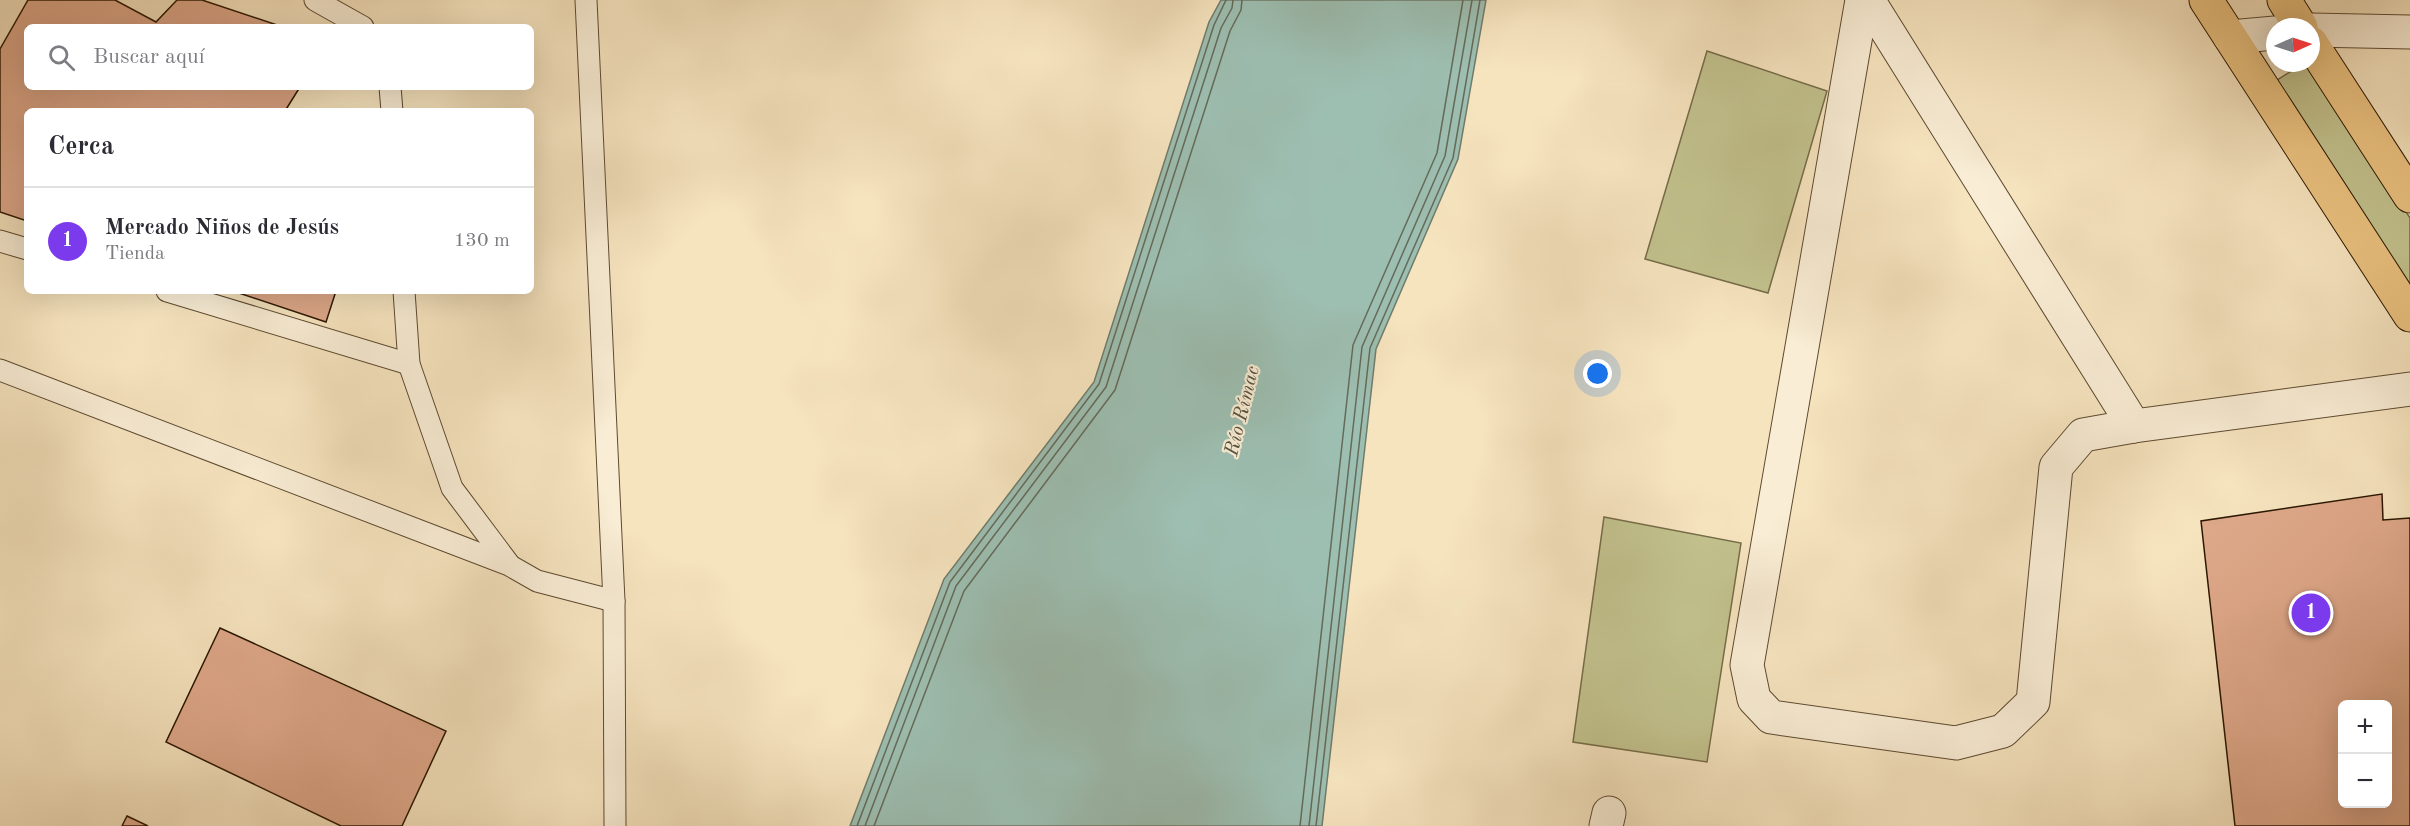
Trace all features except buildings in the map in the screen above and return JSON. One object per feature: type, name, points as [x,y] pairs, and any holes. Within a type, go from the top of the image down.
[{"type":"main road","points":[[2206,0],[2410,315]]},
{"type":"main road","points":[[2284,0],[2295,18]]},
{"type":"main road","points":[[2320,57],[2410,196]]},
{"type":"street","points":[[1862,0],[1747,665],[1754,699],[1771,717],[1956,743],[2003,731],[2032,702],[2056,467],[2083,435],[2134,426],[2410,389]]},
{"type":"street","points":[[1868,0],[2134,426]]},
{"type":"street","points":[[2320,30],[2410,32]]},
{"type":"street","points":[[2230,37],[2266,34]]},
{"type":"lane","points":[[315,0],[358,24]]},
{"type":"lane","points":[[586,0],[614,601],[615,826]]},
{"type":"lane","points":[[390,90],[392,108]]},
{"type":"lane","points":[[0,241],[24,248]]},
{"type":"lane","points":[[177,294],[409,364]]},
{"type":"lane","points":[[404,294],[409,364],[452,488],[510,565]]},
{"type":"lane","points":[[0,370],[510,565],[537,581],[614,601]]},
{"type":"green space","points":[[1707,51],[1827,91],[1768,293],[1645,259]]},
{"type":"green space","points":[[2290,72],[2317,72],[2410,218],[2410,286],[2277,80]]},
{"type":"green space","points":[[1604,517],[1741,543],[1707,762],[1573,742]]},
{"type":"water","name":"Río Rímac","points":[[1221,0],[1486,0],[1458,159],[1376,349],[1322,826],[850,826],[944,579],[1094,382],[1209,22]]},
{"type":"place","name":"Mercado Niños de Jesús","points":[[2311,613]]}]
